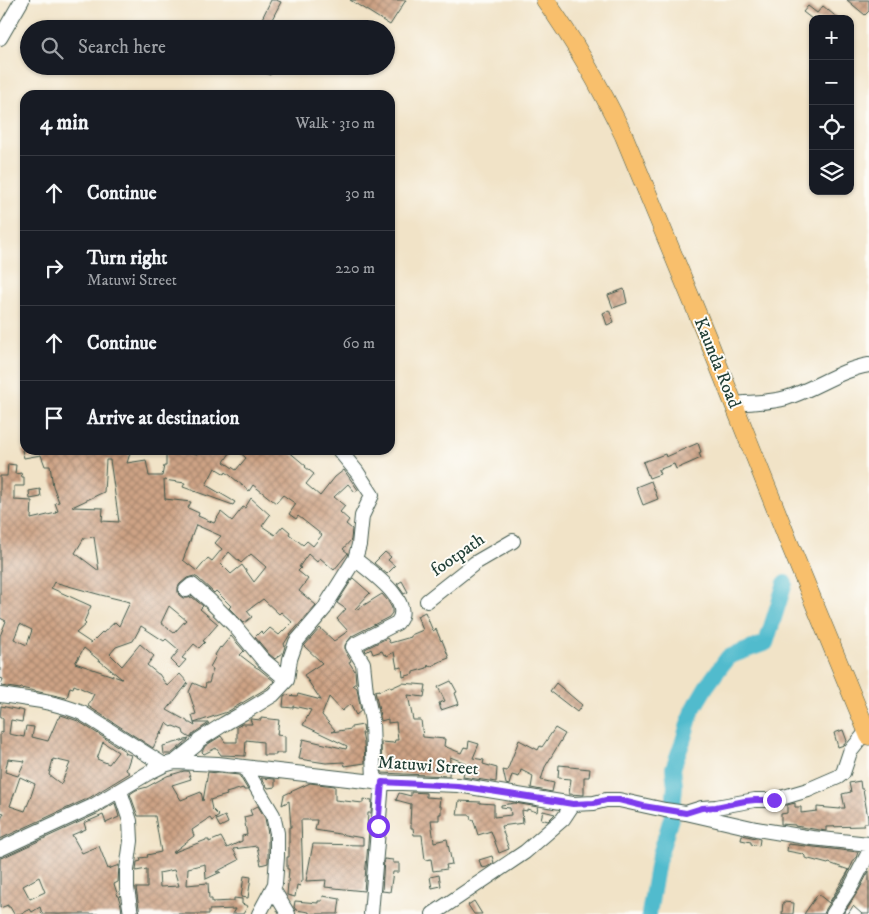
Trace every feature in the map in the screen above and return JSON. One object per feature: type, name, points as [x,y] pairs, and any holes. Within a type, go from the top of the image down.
[{"type":"main road","name":"Kaunda Road","points":[[545,0],[586,62],[624,136],[868,734]]},
{"type":"street","points":[[0,38],[22,0]]},
{"type":"street","points":[[733,404],[785,398],[846,371],[869,365]]},
{"type":"street","points":[[0,849],[92,806],[150,772],[170,763],[196,745],[199,740],[273,695],[287,680],[290,659],[296,642],[325,608],[355,559],[359,545],[362,516],[372,495],[358,472],[343,455]]},
{"type":"street","name":"footpath","points":[[427,601],[475,562],[513,541]]},
{"type":"street","points":[[355,559],[384,582],[396,597],[402,614],[397,623],[353,647],[363,663],[372,721],[378,782],[371,914]]},
{"type":"street","points":[[186,590],[192,585],[210,600],[263,660],[287,680]]},
{"type":"street","points":[[0,695],[76,710],[170,763]]},
{"type":"street","points":[[686,813],[702,808],[745,801],[774,800],[808,790],[838,777],[843,773],[850,752],[868,734]]},
{"type":"street","name":"Matuwi Street","points":[[170,763],[218,764],[378,782],[458,786],[573,804],[619,800],[756,829],[812,838],[869,844]]},
{"type":"street","points":[[245,768],[273,815],[278,833],[275,884],[259,914]]},
{"type":"street","points":[[120,791],[130,820],[131,841],[127,870],[127,888],[132,914]]},
{"type":"street","points":[[433,914],[525,852],[562,819],[573,804]]},
{"type":"street","points":[[833,914],[852,886],[869,852]]},
{"type":"street","points":[[272,889],[288,914]]},
{"type":"building","points":[[271,0],[281,2],[272,20],[261,20]]},
{"type":"building","points":[[350,0],[406,0],[393,20],[382,20]]},
{"type":"building","points":[[847,0],[869,0],[869,11],[865,15]]},
{"type":"building","points":[[808,6],[817,13],[823,6],[834,15],[809,15],[809,17],[803,12]]},
{"type":"building","points":[[624,289],[627,303],[613,308],[608,295]]},
{"type":"building","points":[[609,310],[614,322],[607,325],[603,313]]},
{"type":"building","points":[[698,443],[701,458],[676,469],[674,464],[658,470],[660,474],[649,478],[643,462],[665,454],[666,457]]},
{"type":"building","points":[[23,455],[41,455],[24,458]]},
{"type":"building","points":[[41,455],[129,455],[127,463],[146,460],[149,476],[162,476],[164,466],[166,466],[166,455],[229,455],[224,462],[236,470],[246,458],[243,455],[293,455],[314,474],[306,484],[320,496],[335,477],[344,470],[358,490],[355,492],[348,484],[334,497],[345,506],[340,512],[349,520],[346,524],[352,529],[351,540],[343,549],[348,553],[334,570],[320,558],[317,562],[308,554],[299,567],[301,568],[298,571],[308,579],[299,591],[316,605],[289,636],[284,644],[283,653],[275,659],[255,637],[261,631],[264,634],[270,628],[279,635],[292,622],[281,612],[279,614],[263,599],[247,611],[252,617],[244,623],[216,591],[214,593],[194,576],[187,578],[180,584],[178,587],[179,595],[183,598],[192,597],[203,606],[200,609],[218,624],[199,648],[194,644],[182,658],[186,660],[179,668],[171,660],[179,650],[166,639],[164,641],[141,626],[133,641],[116,647],[110,654],[122,666],[140,644],[154,656],[147,665],[159,674],[167,686],[180,674],[188,683],[167,710],[195,726],[194,723],[209,723],[190,738],[184,734],[183,730],[166,723],[153,748],[88,706],[94,694],[74,685],[73,688],[70,687],[67,698],[21,688],[1,686],[3,679],[0,678],[0,636],[6,621],[0,618],[0,476],[7,476],[8,464],[16,465],[15,474],[21,473],[22,477],[24,477],[24,486],[14,486],[14,500],[32,501],[31,519],[58,511],[55,503],[59,502],[53,486],[50,466],[45,466]],"holes":[[[106,460],[110,460],[119,522],[102,521],[103,508],[72,507],[104,492]],[[215,468],[225,474],[226,472],[249,491],[253,485],[276,503],[283,495],[296,504],[289,514],[296,519],[298,516],[322,535],[313,546],[307,541],[303,545],[289,534],[290,532],[283,526],[275,535],[262,526],[270,515],[251,498],[245,508],[243,507],[232,521],[221,512],[214,523],[198,516],[199,513],[188,508],[191,502],[165,499],[164,480],[185,483],[183,487],[233,505],[235,502],[206,485]],[[196,525],[221,536],[215,543],[222,549],[212,561],[208,558],[197,571],[183,560]],[[94,537],[99,571],[75,553],[84,538]],[[229,552],[241,563],[251,554],[266,567],[254,582],[242,565],[231,574],[220,563]],[[54,582],[130,602],[119,626],[115,622],[91,643],[76,633],[86,624],[84,622],[91,606],[51,588]],[[169,606],[186,620],[174,633],[161,623]],[[20,624],[32,630],[27,645],[14,639]],[[84,648],[122,679],[75,663]]]},
{"type":"building","points":[[651,481],[658,499],[643,505],[636,487]]},
{"type":"building","points":[[40,489],[41,497],[30,499],[29,491]]},
{"type":"building","points":[[385,552],[391,557],[388,560],[395,566],[387,574],[374,563]]},
{"type":"building","points":[[353,578],[370,593],[356,610],[382,594],[392,608],[392,613],[389,617],[352,636],[345,645],[345,651],[351,661],[349,662],[355,671],[356,683],[353,685],[357,688],[361,711],[356,715],[350,704],[342,711],[329,697],[322,715],[335,730],[332,732],[363,725],[365,763],[345,766],[344,762],[326,763],[299,759],[303,739],[346,749],[347,746],[303,725],[311,710],[293,706],[293,708],[283,707],[285,695],[297,696],[298,694],[321,700],[304,675],[322,663],[304,646],[320,628],[334,641],[348,631],[337,619],[346,609],[337,603]]},
{"type":"building","points":[[402,581],[408,592],[404,594],[397,584]]},
{"type":"building","points":[[425,612],[433,631],[436,629],[442,640],[449,658],[429,667],[428,665],[427,668],[403,677],[402,667],[397,668],[394,652],[387,656],[382,651],[373,654],[371,649],[366,652],[365,649],[387,638],[390,643],[411,637],[411,635],[423,630],[417,616]]},
{"type":"building","points":[[231,636],[244,651],[240,655],[274,681],[267,688],[227,712],[194,723],[192,715],[196,714],[189,692],[193,683],[205,688],[206,683],[209,683],[213,669],[210,667],[215,655]]},
{"type":"building","points":[[451,681],[457,692],[455,693],[459,704],[441,710],[439,703],[445,701],[438,687]]},
{"type":"building","points":[[402,683],[426,685],[424,697],[408,695],[413,720],[421,720],[423,737],[445,739],[444,746],[461,753],[464,747],[468,748],[469,741],[479,744],[473,758],[484,760],[483,764],[497,768],[496,782],[463,777],[466,763],[450,757],[449,776],[382,773],[381,742],[394,743],[395,740],[398,740],[396,722],[388,723],[388,719],[381,721],[375,691],[390,686],[391,688]]},
{"type":"building","points":[[556,683],[582,705],[577,712],[550,691]]},
{"type":"building","points":[[1,706],[24,711],[22,722],[11,720],[9,734],[24,737],[26,726],[34,727],[32,737],[48,741],[61,715],[78,721],[125,751],[124,753],[131,755],[126,770],[130,773],[89,798],[0,839],[0,821],[4,813],[0,812],[0,732],[3,733],[3,718],[0,718]],"holes":[[[103,742],[118,752],[109,764],[97,759]],[[8,759],[25,761],[18,776],[5,772]],[[53,759],[70,763],[61,784],[49,775]],[[20,777],[35,784],[25,811],[10,806]]]},
{"type":"building","points":[[261,718],[279,720],[277,735],[285,736],[285,753],[263,755],[263,742],[246,740],[245,756],[221,755],[216,748],[204,754],[202,752],[205,746],[221,736],[225,742],[237,742],[237,727],[242,724],[252,724],[250,719],[261,720]]},
{"type":"building","points":[[555,728],[565,734],[545,767],[541,780],[554,783],[552,792],[531,788],[533,776],[521,770],[519,777],[512,775],[509,785],[506,784],[503,770],[507,771],[519,740],[538,750]]},
{"type":"building","points":[[843,730],[847,741],[844,745],[838,747],[834,733]]},
{"type":"building","points":[[189,739],[171,754],[164,754],[163,746]]},
{"type":"building","points":[[559,765],[590,769],[589,777],[584,777],[584,795],[569,794],[571,779],[558,778]]},
{"type":"building","points":[[188,771],[191,779],[172,785],[181,800],[201,792],[203,801],[208,772],[239,775],[248,790],[243,788],[210,800],[212,809],[219,816],[212,821],[210,818],[192,830],[194,836],[172,853],[206,840],[209,840],[209,842],[221,837],[227,848],[242,841],[242,836],[247,835],[244,817],[252,815],[250,810],[258,806],[265,818],[268,834],[268,863],[261,865],[257,846],[233,849],[239,860],[206,879],[205,864],[188,868],[187,885],[208,883],[209,899],[212,899],[212,902],[234,901],[234,898],[242,899],[242,904],[248,906],[243,914],[232,914],[235,909],[209,910],[209,914],[140,914],[136,888],[147,888],[147,869],[136,871],[137,862],[141,861],[140,858],[148,857],[147,855],[161,852],[155,816],[138,816],[130,794],[167,776]],"holes":[[[174,870],[179,886],[160,887],[159,873]]]},
{"type":"building","points":[[261,778],[275,779],[275,787],[268,788]]},
{"type":"building","points":[[860,781],[868,818],[868,823],[863,823],[864,826],[826,827],[826,831],[781,824],[781,814],[787,813],[787,805],[795,803],[795,807],[801,807],[801,813],[817,811],[817,807],[845,808],[842,794],[851,792],[849,783]]},
{"type":"building","points":[[310,783],[335,786],[335,800],[363,803],[363,799],[372,800],[371,813],[368,813],[367,831],[369,831],[364,891],[325,887],[326,880],[306,881],[313,844],[363,845],[363,838],[315,830],[317,820],[301,820],[303,881],[301,881],[300,886],[297,885],[295,897],[287,895],[289,869],[287,869],[287,857],[289,857],[289,827],[291,827],[289,801],[282,805],[284,795]]},
{"type":"building","points":[[411,792],[426,793],[426,797],[440,798],[441,814],[439,814],[439,820],[431,820],[434,842],[447,839],[452,864],[446,865],[447,869],[433,871],[431,859],[425,860],[422,835],[414,835],[413,828],[411,828],[411,804],[396,800],[399,793],[411,796]]},
{"type":"building","points":[[459,801],[494,804],[494,817],[511,815],[510,808],[501,807],[501,805],[515,803],[538,807],[537,812],[527,809],[527,811],[522,810],[523,823],[501,826],[509,849],[499,853],[491,831],[478,835],[470,815],[457,815]]},
{"type":"building","points":[[115,803],[119,817],[106,823],[103,815],[84,823],[86,829],[72,835],[82,853],[99,846],[108,869],[119,865],[118,882],[114,884],[122,914],[42,914],[40,907],[32,912],[30,909],[20,914],[14,914],[8,905],[0,908],[0,858],[97,814]],"holes":[[[39,877],[45,892],[30,899],[23,886]]]},
{"type":"building","points":[[543,811],[555,814],[548,821],[541,819]]},
{"type":"building","points":[[225,816],[228,823],[220,827],[216,820]]},
{"type":"building","points":[[742,835],[760,839],[759,846],[741,840]]},
{"type":"building","points":[[788,844],[858,852],[844,881],[824,914],[804,914],[818,894],[829,903],[849,870],[805,858],[803,854],[787,851]]},
{"type":"building","points":[[492,856],[494,863],[482,868],[479,860]]},
{"type":"building","points":[[384,859],[393,860],[393,863],[399,863],[399,872],[393,872],[390,892],[382,891]]},
{"type":"building","points":[[869,871],[869,914],[862,914],[853,906],[848,914],[843,914],[859,890]]},
{"type":"building","points":[[439,875],[441,886],[432,888],[430,877]]},
{"type":"building","points":[[244,876],[251,877],[248,898],[241,897]]},
{"type":"building","points":[[323,896],[340,899],[338,914],[309,914],[309,912],[296,910],[294,907],[295,901],[318,903],[318,901],[322,901]]},
{"type":"building","points":[[474,901],[482,914],[474,914],[468,905]]},
{"type":"building","points":[[783,902],[794,903],[793,914],[782,914]]},
{"type":"waterway","points":[[673,807],[675,786],[673,768],[692,711],[706,687],[728,657],[766,643],[785,583]]},
{"type":"waterway","points":[[649,914],[658,861],[672,815]]},
{"type":"route","points":[[378,826],[382,782],[481,788],[573,804],[619,800],[686,813],[702,808],[745,801],[774,800]]}]
